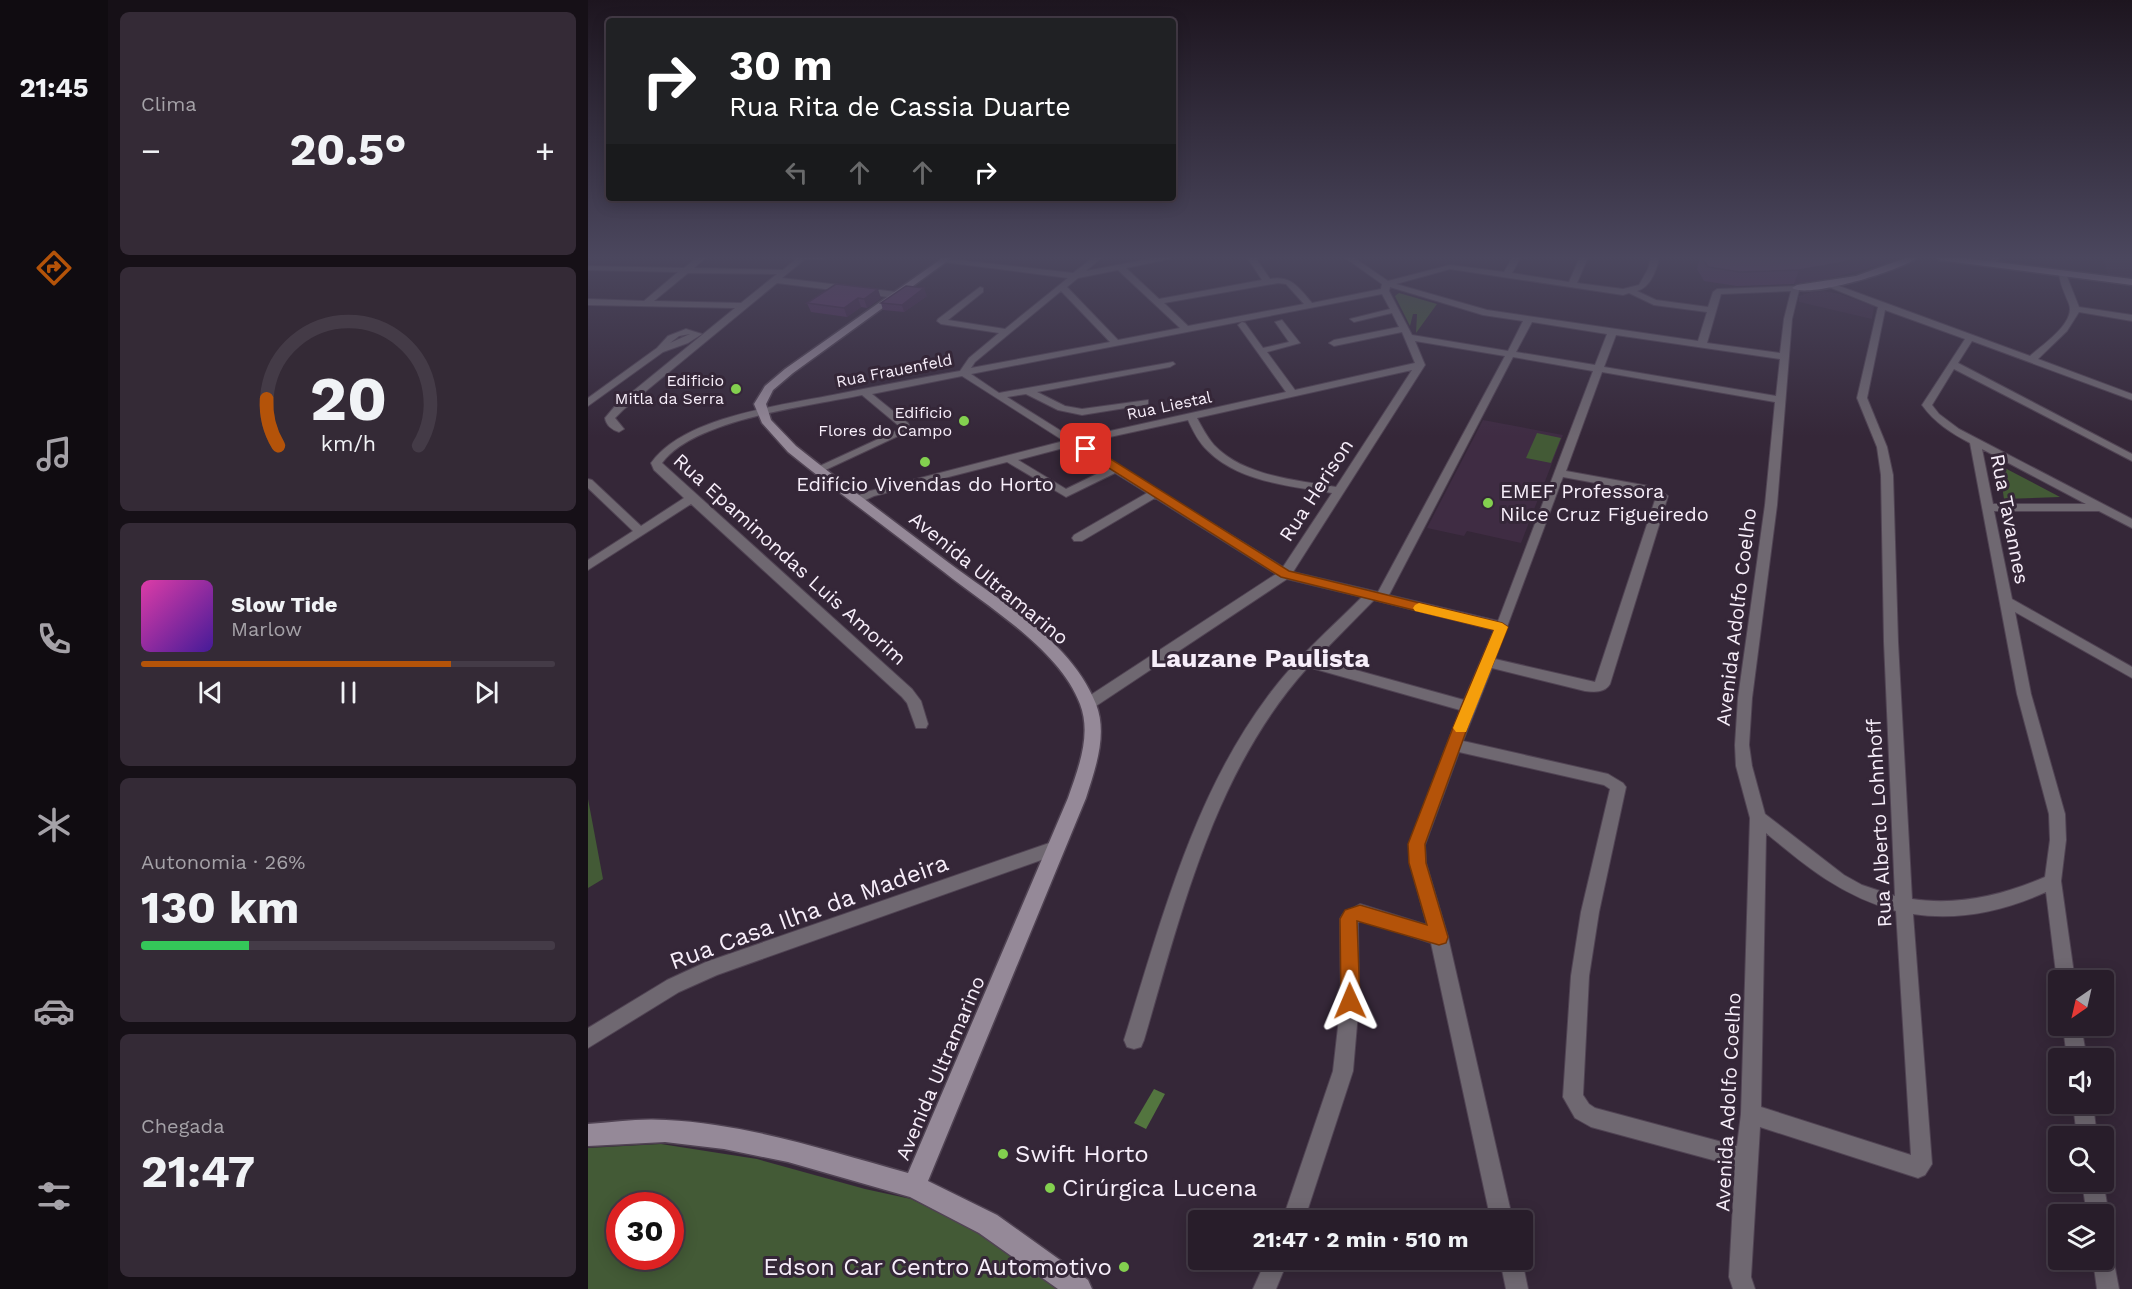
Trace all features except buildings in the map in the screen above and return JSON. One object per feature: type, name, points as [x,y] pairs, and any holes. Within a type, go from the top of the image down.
[{"type":"street","points":[[619,429],[611,422],[613,413],[729,317]]},
{"type":"street","points":[[761,411],[760,404],[769,388],[812,353],[864,317]]},
{"type":"street","points":[[946,317],[941,321],[1008,332]]},
{"type":"street","points":[[1026,317],[972,360],[964,372],[969,378],[1050,426],[1285,574],[1502,627]]},
{"type":"street","points":[[1091,317],[1116,343]]},
{"type":"street","points":[[1173,317],[1186,329]]},
{"type":"street","name":"Rua Frauenfeld","points":[[761,411],[1247,317]]},
{"type":"street","points":[[1353,318],[1357,317]]},
{"type":"street","points":[[1399,317],[1420,365]]},
{"type":"street","points":[[1509,317],[1785,357]]},
{"type":"street","points":[[1702,345],[1709,317]]},
{"type":"street","name":"Avenida Adolfo Coelho","points":[[1744,1289],[1740,1276],[1746,1159],[1751,1114],[1758,818],[1744,766],[1742,745],[1745,698],[1771,505],[1791,317]]},
{"type":"street","name":"Rua Alberto Lohnhoff","points":[[1751,1114],[1918,1168],[1922,1164],[1904,906],[1887,475],[1882,447],[1862,398],[1879,317]]},
{"type":"street","points":[[1914,317],[2132,397]]},
{"type":"street","points":[[2031,360],[2074,317]]},
{"type":"street","points":[[1134,1040],[1187,867],[1204,822],[1247,738],[1272,700],[1306,661],[1376,597],[1528,321]]},
{"type":"street","points":[[1262,351],[1295,343],[1279,322]]},
{"type":"street","points":[[1242,325],[1292,393]]},
{"type":"street","points":[[1500,1210],[1439,937],[1418,863],[1417,844],[1468,707],[1502,627],[1612,332]]},
{"type":"street","points":[[1334,343],[1407,333],[1510,354],[1782,400]]},
{"type":"street","name":"Rua Tavannes","points":[[1970,338],[1927,405],[1940,421],[1975,442],[1986,507],[2007,602],[2132,673]]},
{"type":"street","points":[[588,403],[660,350]]},
{"type":"street","points":[[997,396],[1170,364]]},
{"type":"street","points":[[1952,364],[2132,458]]},
{"type":"street","name":"Rua Liestal","points":[[856,500],[870,494],[1074,441],[1420,365]]},
{"type":"street","name":"Rua Herison","points":[[1088,704],[1285,574],[1420,365]]},
{"type":"street","points":[[1026,390],[1062,408],[1082,412],[1144,402]]},
{"type":"street","points":[[817,470],[902,433],[906,428],[864,392]]},
{"type":"street","points":[[1012,393],[1049,416],[1052,421],[1050,426]]},
{"type":"street","name":"Avenida Ultramarino","points":[[761,411],[781,438],[817,470],[1012,618],[1054,654],[1072,677],[1088,704],[1093,725],[1087,764],[1077,798],[914,1186]]},
{"type":"street","name":"Rua Epaminondas Luis Amorim","points":[[761,411],[722,423],[667,450],[658,458],[656,463],[658,468],[907,693],[914,701],[921,724]]},
{"type":"street","points":[[1191,416],[1215,451],[1245,469],[1276,479],[1339,491]]},
{"type":"street","points":[[1975,442],[2132,524]]},
{"type":"street","points":[[1008,458],[1064,494],[1072,493],[1117,468]]},
{"type":"street","points":[[1487,662],[1585,686],[1597,687],[1603,684],[1662,496],[1654,490],[1559,473]]},
{"type":"street","points":[[588,482],[640,531]]},
{"type":"street","points":[[1078,538],[1156,493]]},
{"type":"street","points":[[588,566],[692,498]]},
{"type":"street","points":[[1986,507],[2101,508]]},
{"type":"street","points":[[2007,602],[2024,694],[2057,814],[2058,840],[2053,881],[2065,970]]},
{"type":"street","points":[[1306,661],[1468,707]]},
{"type":"street","points":[[1455,745],[1608,780],[1616,784],[1618,787],[1590,912],[1580,976],[1573,1097],[1582,1112],[1591,1117],[1746,1159]]},
{"type":"street","points":[[1758,818],[1840,881],[1863,893],[1904,906],[1941,909],[1968,908],[2003,901],[2053,881]]},
{"type":"street","name":"Rua Casa Ilha da Madeira","points":[[588,1039],[673,986],[712,968],[1055,848]]},
{"type":"street","points":[[1297,1210],[1342,1071],[1350,1001],[1348,919],[1360,912],[1439,937]]},
{"type":"street","points":[[588,1135],[665,1131],[724,1138],[788,1151],[914,1186],[988,1224],[1079,1289]]},
{"type":"street","points":[[1264,1289],[1273,1270]]},
{"type":"street","points":[[1513,1270],[1518,1289]]},
{"type":"street","points":[[2105,1270],[2108,1289]]},
{"type":"shaded area","points":[[1406,317],[1412,317],[1410,326]]},
{"type":"shaded area","points":[[1417,317],[1427,317],[1416,333]]},
{"type":"shaded area","name":"EMEF Professora Nilce Cruz Figueiredo","points":[[1483,420],[1563,435],[1521,543],[1467,531],[1464,536],[1427,528]]},
{"type":"shaded area","points":[[1537,433],[1561,438],[1551,463],[1526,458]]},
{"type":"shaded area","points":[[1999,465],[2060,497],[2004,499]]},
{"type":"shaded area","points":[[588,799],[603,879],[588,888]]},
{"type":"shaded area","points":[[1154,1089],[1165,1094],[1146,1129],[1134,1123]]},
{"type":"shaded area","points":[[661,1144],[757,1159],[865,1189],[911,1199],[975,1231],[1059,1289],[588,1289],[588,1148]]},
{"type":"slow traffic","points":[[1419,608],[1502,627],[1461,728]]},
{"type":"place","name":"Edificio Mitla da Serra","points":[[736,389]]},
{"type":"place","name":"Edificio Flores do Campo","points":[[964,421]]},
{"type":"place","name":"Edifício Vivendas do Horto","points":[[925,462]]},
{"type":"place","name":"EMEF Professora Nilce Cruz Figueiredo","points":[[1488,503]]},
{"type":"place","name":"Swift Horto","points":[[1003,1154]]},
{"type":"place","name":"Cirúrgica Lucena","points":[[1050,1188]]},
{"type":"place","name":"Edson Car Centro Automotivo","points":[[1124,1267]]},
{"type":"district","name":"Lauzane Paulista","points":[[1260,658]]},
{"type":"route","points":[[1086,449],[1285,574],[1502,627],[1468,707],[1417,844],[1416,855],[1439,937],[1360,912],[1351,915],[1348,919],[1350,1001]]}]
